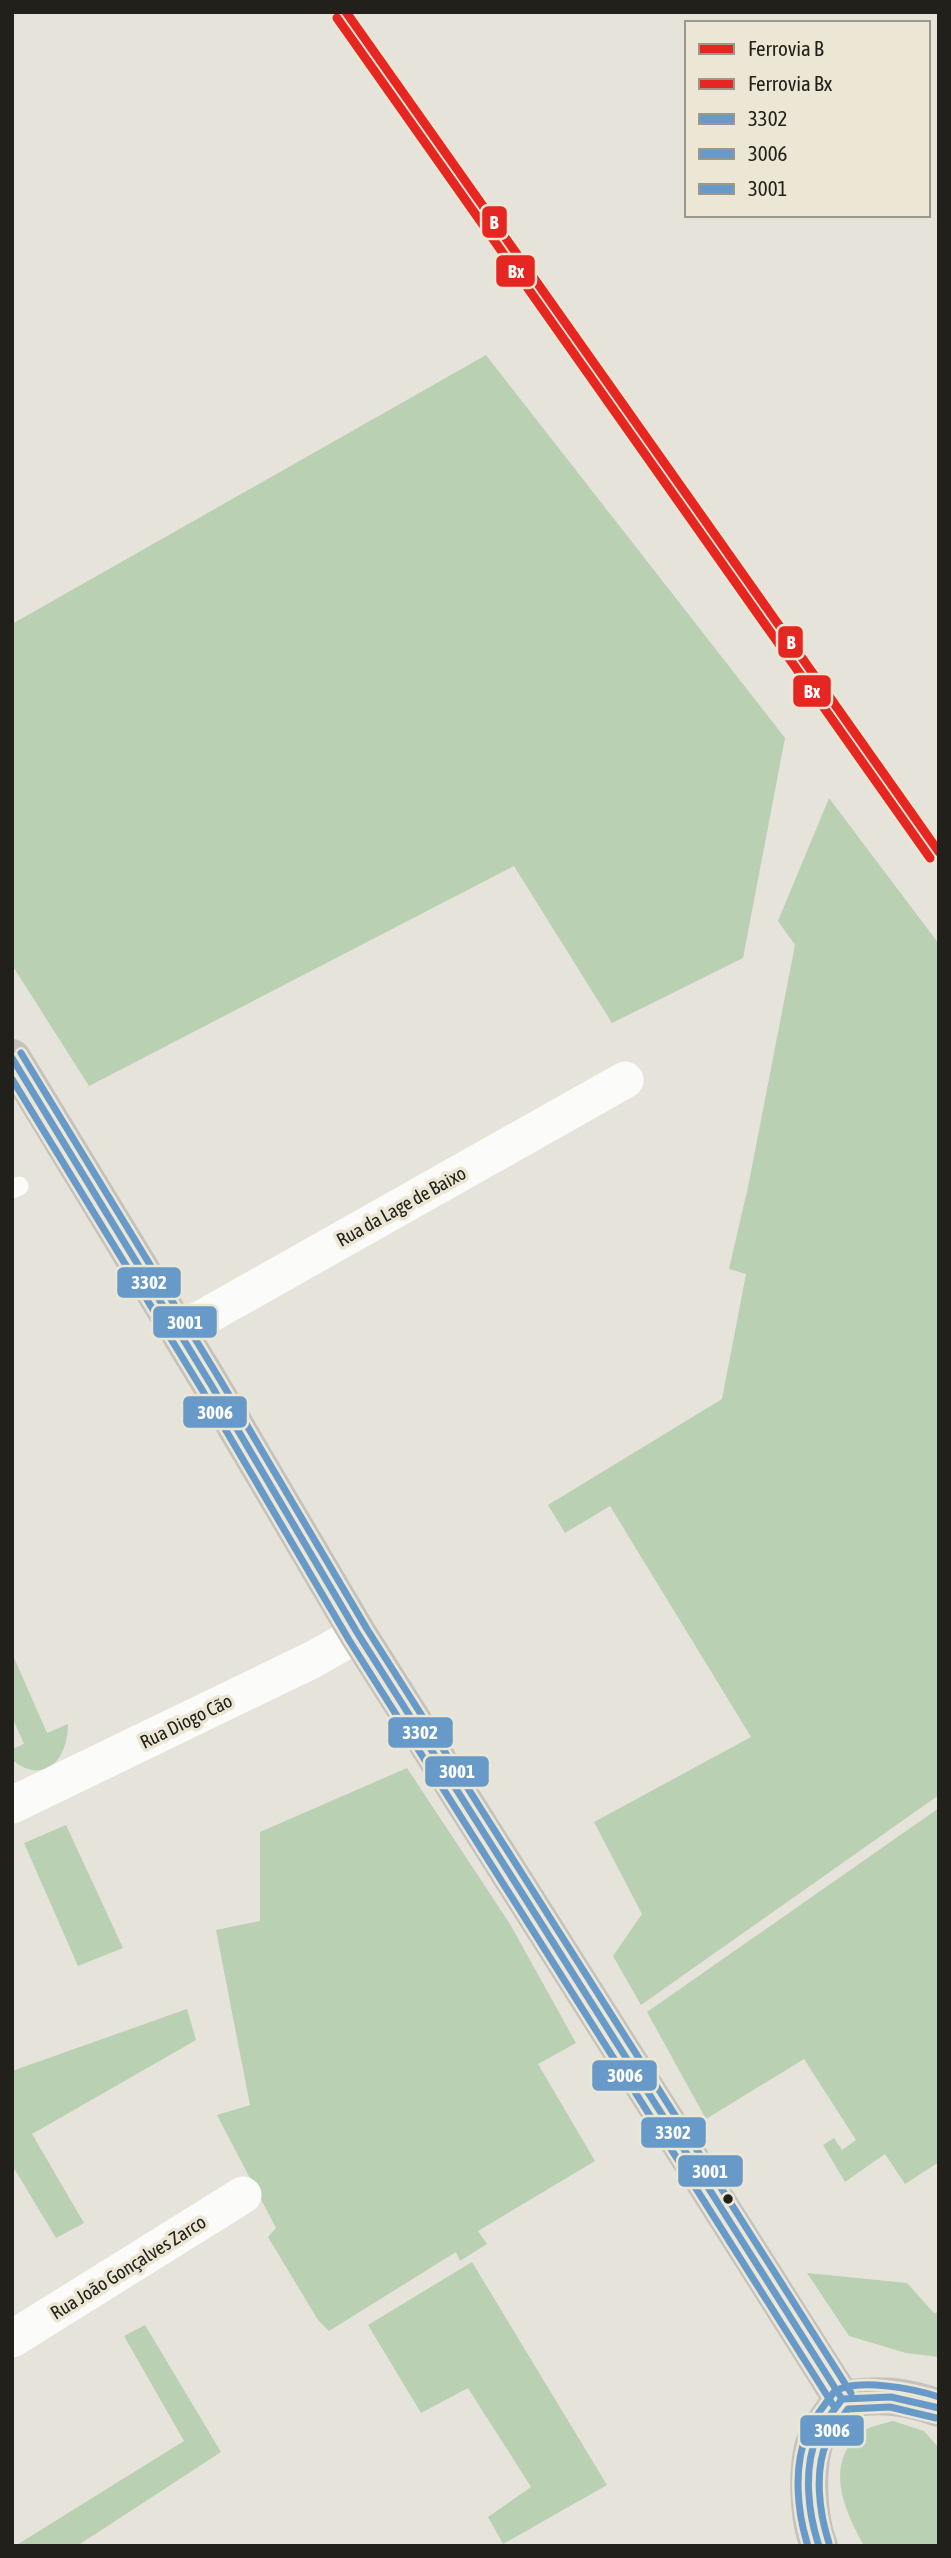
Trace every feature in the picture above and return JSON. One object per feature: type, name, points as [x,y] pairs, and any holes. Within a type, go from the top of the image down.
[{"type":"main road","points":[[12,1058],[358,1634],[842,2399]]},
{"type":"main road","points":[[820,2546],[813,2531],[809,2480],[817,2437],[842,2399],[874,2395],[911,2398],[939,2408]]},
{"type":"street","name":"Rua da Lage de Baixo","points":[[178,1332],[625,1080]]},
{"type":"street","name":"Rua Diogo Cão","points":[[12,1805],[358,1634]]},
{"type":"street","name":"Rua João Gonçalves Zarco","points":[[12,2339],[243,2195]]},
{"type":"green space","points":[[486,355],[785,738],[743,958],[612,1023],[514,866],[89,1086],[12,965],[12,624]]},
{"type":"green space","points":[[829,798],[939,944],[939,1795],[641,2005],[613,1956],[642,1914],[594,1822],[751,1737],[610,1506],[565,1533],[548,1505],[722,1399],[746,1274],[729,1269],[748,1187],[795,945],[778,921]]},
{"type":"green space","points":[[12,1653],[47,1733],[68,1724],[67,1737],[59,1758],[44,1769],[24,1767],[12,1760],[12,1749],[24,1744],[12,1717]]},
{"type":"green space","points":[[407,1768],[510,1924],[576,2043],[538,2064],[595,2161],[478,2231],[487,2244],[460,2261],[456,2252],[329,2331],[318,2320],[268,2237],[276,2228],[217,2115],[250,2105],[216,1930],[260,1921],[260,1832]]},
{"type":"green space","points":[[939,1808],[939,2162],[905,2184],[885,2154],[845,2182],[823,2145],[834,2138],[842,2150],[856,2140],[804,2059],[706,2119],[647,2012]]},
{"type":"green space","points":[[66,1825],[123,1948],[78,1966],[24,1843]]},
{"type":"green space","points":[[187,2009],[196,2040],[32,2134],[84,2223],[56,2238],[12,2165],[12,2071]]},
{"type":"green space","points":[[472,2262],[607,2485],[503,2544],[488,2517],[531,2487],[468,2388],[421,2413],[368,2325]]},
{"type":"green space","points":[[807,2273],[907,2283],[934,2313],[939,2312],[939,2357],[906,2353],[849,2336]]},
{"type":"green space","points":[[145,2325],[221,2452],[77,2546],[15,2546],[184,2441],[124,2336]]},
{"type":"green space","points":[[893,2421],[924,2431],[939,2448],[939,2546],[864,2546],[844,2502],[840,2472],[850,2444],[862,2432]]},
{"type":"rail line","name":"B","points":[[346,12],[939,852]]},
{"type":"rail line","name":"Bx","points":[[337,18],[930,858]]},
{"type":"transit line","name":"3001","points":[[21,1053],[219,1378],[367,1629],[851,2393]]},
{"type":"transit line","name":"3302","points":[[12,1058],[210,1383],[358,1634],[842,2399]]},
{"type":"transit line","name":"3006","points":[[12,1079],[201,1388],[349,1640],[833,2405]]},
{"type":"transit line","name":"3001","points":[[808,2546],[799,2504],[800,2460],[810,2427],[834,2392],[856,2385],[871,2385],[901,2388],[939,2397]]},
{"type":"transit line","name":"3302","points":[[819,2546],[810,2505],[810,2462],[819,2431],[842,2399],[891,2397],[939,2408]]},
{"type":"transit line","name":"3006","points":[[829,2543],[819,2492],[820,2465],[829,2437],[848,2409],[890,2407],[936,2418]]}]
